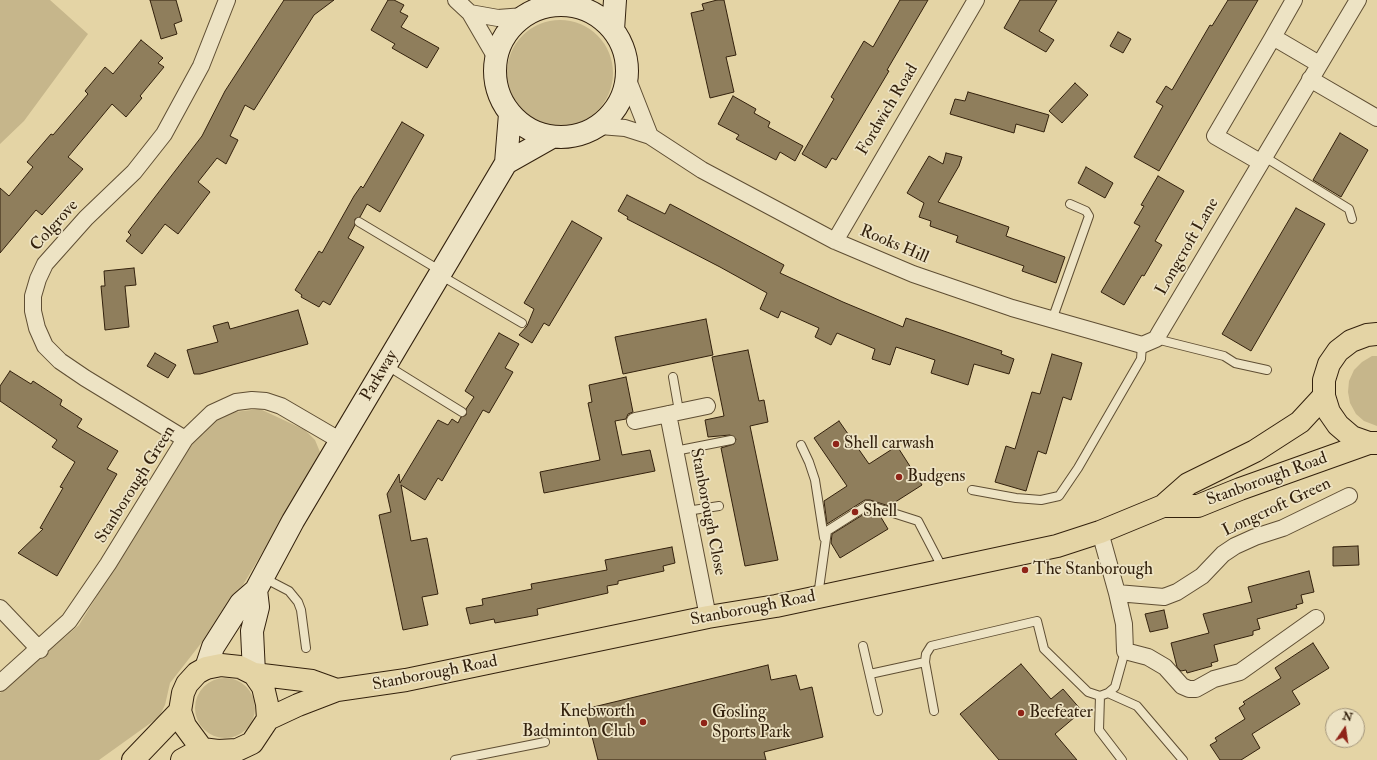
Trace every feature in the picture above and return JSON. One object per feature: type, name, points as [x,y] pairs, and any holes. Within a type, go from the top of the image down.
[{"type":"main road","points":[[1373,443],[1352,437],[1338,425],[1329,412],[1324,396],[1324,380],[1329,364],[1338,351],[1351,341],[1367,335],[1377,334]]},
{"type":"main road","name":"Stanborough Road","points":[[268,719],[298,705],[337,690],[414,679],[708,617],[818,597],[1057,546],[1100,532],[1163,506],[1188,484],[1255,451],[1300,422],[1324,396]]},
{"type":"main road","name":"Stanborough Road","points":[[1163,506],[1198,506],[1373,443]]},
{"type":"main road","name":"Stanborough Road","points":[[206,668],[221,665],[240,667],[254,673],[312,681],[337,690]]},
{"type":"main road","points":[[204,755],[184,726],[180,710],[183,693],[187,684],[197,673],[206,668]]},
{"type":"main road","points":[[182,760],[218,751],[250,749],[268,719],[268,704],[263,687],[254,673]]},
{"type":"main road","points":[[133,760],[180,710]]},
{"type":"street","name":"Colgrove","points":[[185,439],[60,361],[45,346],[37,328],[33,311],[33,296],[38,279],[45,264],[86,218],[134,172],[164,134],[201,66],[227,0]]},
{"type":"street","points":[[456,0],[470,12],[495,56]]},
{"type":"street","points":[[613,30],[615,0]]},
{"type":"street","name":"Fordwich Road","points":[[835,241],[976,0]]},
{"type":"street","points":[[1262,159],[1215,136],[1294,0]]},
{"type":"street","name":"Longcroft Lane","points":[[1149,342],[1358,0]]},
{"type":"street","points":[[628,80],[621,101],[600,126],[590,132],[568,138],[545,137],[524,127],[510,114],[499,98],[494,77],[495,56],[502,40],[511,27],[524,16],[539,9],[571,2],[594,13],[613,30],[621,41],[627,60],[628,80],[650,136]]},
{"type":"street","points":[[470,12],[498,18],[524,16]]},
{"type":"street","points":[[1273,37],[1319,64]]},
{"type":"street","points":[[1310,79],[1377,118]]},
{"type":"street","name":"Parkway","points":[[206,668],[213,647],[241,603],[259,583],[341,441],[506,163],[510,114]]},
{"type":"street","name":"Rooks Hill","points":[[600,126],[625,128],[650,136],[702,170],[835,241],[913,274],[1052,320],[1149,342]]},
{"type":"street","name":"Parkway","points":[[506,163],[552,137]]},
{"type":"street","name":"Stanborough Green","points":[[0,683],[40,650],[69,621],[108,564],[185,439],[212,413],[224,406],[252,400],[266,401],[281,406],[341,441]]},
{"type":"street","points":[[635,421],[707,406]]},
{"type":"street","name":"Stanborough Close","points":[[673,413],[675,451],[708,617]]},
{"type":"street","name":"Longcroft Green","points":[[1117,593],[1164,597],[1177,592],[1202,576],[1223,554],[1235,546],[1255,537],[1283,528],[1349,496]]},
{"type":"street","points":[[1100,532],[1124,624],[1125,651],[1148,657],[1165,667],[1182,686],[1189,690],[1196,689],[1214,679],[1240,672],[1316,618]]},
{"type":"street","points":[[254,673],[252,631],[258,607],[259,583]]},
{"type":"street","points":[[0,608],[40,650]]},
{"type":"lane","points":[[1262,159],[1349,209],[1352,219]]},
{"type":"lane","points":[[1052,320],[1089,216],[1086,211],[1070,204]]},
{"type":"lane","points":[[359,222],[522,323]]},
{"type":"lane","points":[[972,490],[1016,498],[1041,500],[1059,496],[1078,468],[1149,342],[1224,356],[1235,363],[1268,370]]},
{"type":"lane","points":[[386,365],[462,412]]},
{"type":"lane","points":[[672,377],[673,413]]},
{"type":"lane","points":[[675,451],[731,440]]},
{"type":"lane","points":[[800,445],[815,480],[825,544]]},
{"type":"lane","points":[[818,597],[827,531],[868,505],[918,521],[944,570]]},
{"type":"lane","points":[[687,511],[719,506]]},
{"type":"lane","points":[[259,583],[289,591],[298,602],[301,610],[306,648]]},
{"type":"lane","points":[[934,711],[924,662],[926,654],[931,646],[1037,621],[1044,649],[1088,692],[1100,696],[1108,693],[1115,687],[1125,651]]},
{"type":"lane","points":[[863,646],[878,711]]},
{"type":"lane","points":[[870,674],[924,662]]},
{"type":"lane","points":[[1108,693],[1137,706],[1183,760]]},
{"type":"lane","points":[[1100,696],[1099,730],[1122,760]]},
{"type":"lane","points":[[455,760],[545,742]]},
{"type":"shaded area","points":[[0,0],[50,0],[88,34],[24,121],[0,144]]},
{"type":"shaded area","points":[[560,20],[580,24],[598,35],[609,53],[613,73],[609,93],[598,111],[580,122],[560,126],[540,122],[522,111],[511,93],[507,73],[511,53],[522,35],[540,24]]},
{"type":"shaded area","points":[[1372,356],[1377,356],[1377,426],[1364,421],[1356,414],[1350,403],[1348,392],[1349,381],[1354,370],[1362,362]]},
{"type":"shaded area","points":[[260,409],[305,430],[315,440],[320,452],[314,466],[231,605],[170,683],[165,705],[159,717],[99,760],[0,760],[0,693],[79,625],[187,450],[207,425],[234,412]]},
{"type":"shaded area","points":[[225,678],[241,683],[246,687],[250,692],[255,708],[250,724],[246,729],[241,733],[225,738],[209,733],[204,729],[200,724],[195,708],[200,692],[204,687],[209,683]]},
{"type":"building","points":[[150,0],[176,0],[182,21],[174,24],[177,34],[161,39]]},
{"type":"building","points":[[284,0],[334,0],[314,15],[254,110],[245,105],[230,136],[238,140],[226,164],[217,158],[198,182],[210,192],[178,234],[165,224],[142,254],[126,241],[131,235],[128,232],[202,136],[225,91]]},
{"type":"building","points":[[388,0],[394,0],[404,5],[400,12],[408,16],[401,27],[439,48],[427,68],[392,48],[395,44],[371,30]]},
{"type":"building","points":[[717,0],[724,0],[736,55],[726,57],[734,92],[710,98],[691,13],[704,10],[702,4]]},
{"type":"building","points":[[900,0],[928,0],[887,70],[889,71],[836,160],[832,158],[826,168],[802,154],[834,99],[831,97],[864,41],[873,47]]},
{"type":"building","points":[[1020,0],[1057,0],[1039,31],[1054,40],[1046,52],[1004,28]]},
{"type":"building","points":[[1228,0],[1258,0],[1159,171],[1134,157],[1163,106],[1156,102],[1166,86],[1172,90],[1210,25],[1212,26]]},
{"type":"building","points":[[1118,32],[1131,39],[1123,53],[1110,46]]},
{"type":"building","points":[[141,40],[163,58],[158,63],[164,67],[140,96],[142,98],[126,117],[112,104],[68,157],[83,169],[42,215],[36,210],[0,253],[0,188],[9,196],[33,167],[27,162],[51,134],[53,135],[88,94],[85,91],[105,67],[113,74]]},
{"type":"building","points":[[1075,83],[1088,95],[1062,123],[1049,111]]},
{"type":"building","points":[[968,92],[1049,115],[1044,132],[1016,124],[1014,133],[950,114],[955,99],[965,101]]},
{"type":"building","points":[[733,96],[756,109],[754,113],[770,122],[768,127],[803,146],[795,161],[780,152],[776,160],[736,139],[739,135],[718,124]]},
{"type":"building","points":[[402,122],[424,135],[380,212],[367,204],[360,217],[355,219],[355,225],[348,238],[364,247],[330,305],[323,301],[319,307],[301,297],[302,295],[295,290],[319,251],[322,253],[354,196],[361,186],[363,188]]},
{"type":"building","points":[[1340,133],[1368,150],[1341,197],[1313,180]]},
{"type":"building","points":[[946,153],[962,157],[959,166],[938,202],[1009,227],[1006,236],[1065,257],[1056,283],[1022,271],[1024,266],[956,242],[958,236],[930,226],[931,221],[919,217],[924,203],[907,193],[929,156],[943,164]]},
{"type":"building","points":[[1086,167],[1113,183],[1105,198],[1078,183]]},
{"type":"building","points":[[1158,176],[1184,191],[1155,241],[1162,245],[1144,276],[1142,275],[1124,305],[1101,292],[1140,226],[1134,223],[1144,206],[1141,205]]},
{"type":"building","points":[[627,195],[665,214],[670,204],[784,265],[780,273],[843,302],[903,327],[906,318],[1002,351],[1001,354],[1014,359],[1009,374],[974,364],[968,385],[931,373],[935,360],[896,347],[890,365],[872,359],[875,349],[837,333],[831,345],[815,337],[819,328],[781,311],[778,318],[760,309],[767,293],[627,219],[628,217],[618,211]]},
{"type":"building","points":[[1296,208],[1325,224],[1251,351],[1222,334]]},
{"type":"building","points":[[572,221],[602,238],[549,326],[544,323],[532,343],[519,335],[527,326],[534,309],[524,303]]},
{"type":"building","points":[[134,268],[136,285],[125,286],[129,327],[105,330],[101,286],[105,286],[104,271]]},
{"type":"building","points":[[298,310],[308,344],[200,374],[194,374],[187,350],[218,342],[213,326],[228,322],[230,329]]},
{"type":"building","points":[[706,319],[713,355],[623,374],[615,337]]},
{"type":"building","points":[[499,333],[519,344],[505,368],[513,372],[489,413],[483,410],[442,481],[438,478],[425,500],[401,485],[411,541],[427,538],[438,594],[422,597],[428,625],[403,630],[379,515],[391,512],[387,494],[399,474],[400,483],[438,420],[448,425],[452,419],[458,423],[461,417],[466,415],[466,409],[474,397],[465,391]]},
{"type":"building","points":[[748,350],[759,401],[764,400],[768,422],[750,426],[778,560],[745,566],[721,448],[734,444],[736,439],[730,435],[708,437],[705,420],[724,416],[712,357]]},
{"type":"building","points":[[155,353],[176,365],[168,378],[147,366]]},
{"type":"building","points":[[1052,354],[1082,363],[1071,400],[1063,397],[1046,454],[1038,451],[1026,491],[995,482],[1006,446],[1015,449],[1032,392],[1040,394]]},
{"type":"building","points":[[10,371],[31,384],[33,381],[62,400],[60,405],[82,419],[77,427],[118,451],[107,469],[117,474],[57,576],[18,553],[43,529],[40,528],[63,488],[60,487],[75,462],[52,447],[57,440],[0,401],[0,386]]},
{"type":"building","points":[[626,377],[633,412],[628,414],[626,419],[615,421],[622,455],[650,450],[655,471],[544,493],[540,472],[600,460],[588,403],[592,402],[589,385]]},
{"type":"building","points":[[839,421],[869,464],[897,446],[922,485],[889,506],[870,500],[865,500],[827,524],[824,501],[847,486],[814,438]]},
{"type":"building","points":[[869,511],[879,514],[888,529],[840,558],[831,543],[832,534]]},
{"type":"building","points":[[1358,546],[1359,565],[1333,566],[1333,547]]},
{"type":"building","points":[[672,547],[675,563],[663,566],[664,571],[618,581],[618,584],[607,586],[608,593],[537,609],[538,615],[495,623],[494,619],[470,624],[466,608],[483,605],[482,599],[532,589],[531,584],[607,570],[605,560]]},
{"type":"building","points":[[1309,571],[1314,592],[1301,595],[1303,603],[1296,605],[1297,608],[1257,619],[1260,629],[1253,631],[1253,635],[1214,645],[1218,661],[1211,663],[1212,666],[1187,673],[1186,670],[1181,671],[1177,667],[1171,643],[1209,633],[1203,614],[1252,602],[1248,587]]},
{"type":"building","points":[[1164,610],[1168,628],[1150,632],[1145,614]]},
{"type":"building","points":[[1313,643],[1329,668],[1292,691],[1300,704],[1252,734],[1260,748],[1241,760],[1220,760],[1210,745],[1217,741],[1215,738],[1245,719],[1239,708],[1245,704],[1243,702],[1281,678],[1275,668]]},
{"type":"building","name":"Beefeater","points":[[1021,664],[1051,699],[1063,689],[1082,711],[1055,734],[1077,760],[999,760],[960,714]]},
{"type":"building","name":"Gosling Sports Park","points":[[768,665],[771,680],[796,675],[800,690],[812,687],[823,737],[764,752],[766,760],[598,760],[585,709]]},
{"type":"place","name":"Shell carwash","points":[[836,444]]},
{"type":"place","name":"Budgens","points":[[899,477]]},
{"type":"place","name":"Shell","points":[[855,512]]},
{"type":"place","name":"The Stanborough","points":[[1025,570]]},
{"type":"place","name":"Beefeater","points":[[1021,713]]},
{"type":"place","name":"Knebworth Badminton Club","points":[[643,722]]},
{"type":"place","name":"Gosling Sports Park","points":[[704,723]]}]
